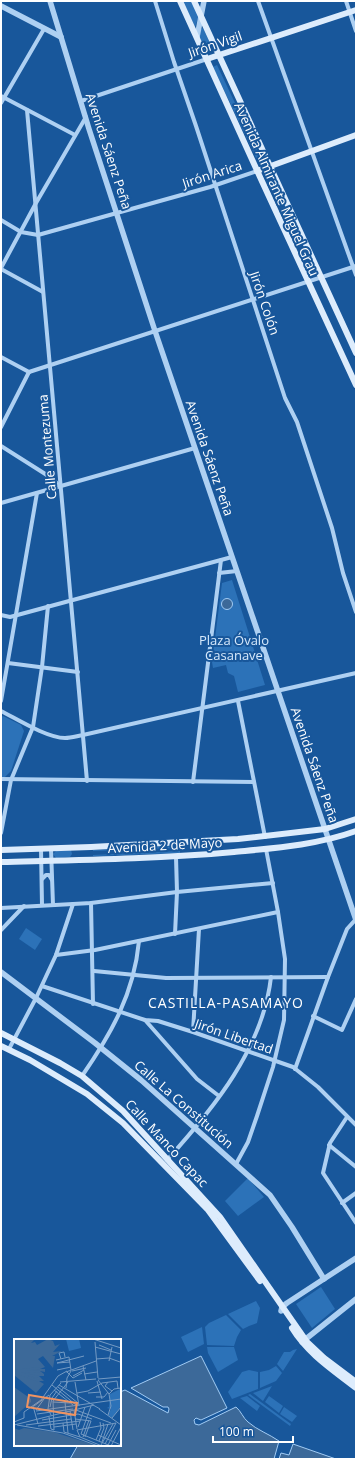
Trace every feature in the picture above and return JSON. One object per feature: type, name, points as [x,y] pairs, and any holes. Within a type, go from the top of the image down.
[{"type":"main road","name":"Avenida Almirante Miguel Grau","points":[[180,1],[307,282],[356,384]]},
{"type":"main road","name":"Avenida Almirante Miguel Grau","points":[[194,1],[356,352]]},
{"type":"main road","name":"Jirón Vigil","points":[[207,59],[356,10]]},
{"type":"main road","name":"Jirón Arica","points":[[257,171],[356,135]]},
{"type":"main road","name":"Avenida 2 de Mayo","points":[[1,850],[82,848],[265,837],[325,829],[356,819]]},
{"type":"main road","name":"Avenida 2 de Mayo","points":[[1,862],[176,857],[266,849],[329,840],[356,831]]},
{"type":"main road","points":[[82,848],[82,860]]},
{"type":"main road","name":"Calle Manco Capac","points":[[1,1033],[82,1076],[118,1106],[220,1217],[282,1309]]},
{"type":"main road","name":"Calle Manco Capac","points":[[1,1046],[30,1060],[87,1094],[123,1124],[208,1210],[282,1309]]},
{"type":"main road","points":[[149,1150],[154,1144]]},
{"type":"main road","points":[[282,1309],[303,1341],[321,1361],[356,1388]]},
{"type":"main road","points":[[303,1341],[356,1382]]},
{"type":"street","name":"Avenida Sáenz Peña","points":[[50,1],[155,331],[356,920]]},
{"type":"street","name":"Jirón Colón","points":[[155,1],[176,69],[285,398],[297,422],[320,491],[332,528],[343,573],[356,612]]},
{"type":"street","points":[[197,37],[204,1]]},
{"type":"street","points":[[258,1],[356,275]]},
{"type":"street","points":[[346,1],[356,30]]},
{"type":"street","points":[[1,6],[61,37]]},
{"type":"street","points":[[1,103],[2,97],[44,29]]},
{"type":"street","name":"Jirón Vigil","points":[[81,101],[207,59]]},
{"type":"street","points":[[2,97],[75,135]]},
{"type":"street","name":"Calle Montezuma","points":[[27,110],[87,781]]},
{"type":"street","points":[[43,292],[1,268],[86,116]]},
{"type":"street","name":"Jirón Arica","points":[[38,235],[215,186],[257,171]]},
{"type":"street","points":[[1,220],[21,232],[38,235]]},
{"type":"street","points":[[1,427],[29,372],[354,266]]},
{"type":"street","points":[[1,357],[29,372]]},
{"type":"street","points":[[1,446],[50,477],[61,486]]},
{"type":"street","points":[[1,503],[195,448]]},
{"type":"street","points":[[1,700],[37,493]]},
{"type":"street","points":[[1,615],[10,617],[232,556]]},
{"type":"street","points":[[193,782],[221,560]]},
{"type":"street","points":[[219,573],[237,571]]},
{"type":"street","points":[[1,833],[11,780],[33,727],[42,667],[48,606]]},
{"type":"street","points":[[8,663],[78,672]]},
{"type":"street","points":[[1,711],[33,727],[62,738],[84,735],[202,709],[278,690],[356,673]]},
{"type":"street","points":[[238,701],[265,837]]},
{"type":"street","points":[[1,779],[254,782]]},
{"type":"street","points":[[51,848],[53,905]]},
{"type":"street","points":[[41,849],[42,905]]},
{"type":"street","points":[[236,1164],[248,1142],[274,1061],[284,1020],[284,959],[278,912],[266,849]]},
{"type":"street","points":[[175,934],[177,892],[176,857]]},
{"type":"street","points":[[42,879],[46,875],[49,875],[52,880]]},
{"type":"street","points":[[1,908],[91,903],[177,892],[273,883]]},
{"type":"street","points":[[91,903],[94,971],[93,1004]]},
{"type":"street","points":[[9,1049],[42,986],[56,955],[73,904]]},
{"type":"street","points":[[1,930],[24,906]]},
{"type":"street","points":[[56,955],[93,950],[278,912]]},
{"type":"street","points":[[295,1069],[313,1016],[346,929],[356,920]]},
{"type":"street","points":[[193,1032],[199,929]]},
{"type":"street","points":[[82,1076],[101,1047],[127,997],[133,975],[139,941]]},
{"type":"street","points":[[94,971],[166,978],[197,979],[328,977]]},
{"type":"street","name":"Calle La Constitución","points":[[1,972],[101,1047],[141,1080],[274,1199],[324,1279]]},
{"type":"street","points":[[168,1160],[219,1096],[247,1051],[264,1013],[271,977]]},
{"type":"street","name":"Jirón Libertad","points":[[42,986],[120,1013],[144,1020],[158,1021],[193,1032],[295,1069],[318,1087],[356,1125]]},
{"type":"street","points":[[313,1016],[342,1030],[356,999]]},
{"type":"street","points":[[144,1020],[197,1079],[219,1096]]},
{"type":"street","points":[[347,1117],[329,1145],[323,1173],[356,1223]]},
{"type":"street","points":[[329,1145],[356,1167]]},
{"type":"street","points":[[342,1203],[356,1193]]},
{"type":"street","points":[[282,1309],[356,1258]]},
{"type":"street","points":[[303,1341],[356,1298]]},
{"type":"green space","points":[[183,1],[192,1],[199,16],[195,27]]},
{"type":"green space","points":[[203,28],[212,47],[206,50],[199,36],[200,30]]},
{"type":"green space","points":[[217,65],[262,160],[261,162],[257,160],[213,67]]},
{"type":"green space","name":"Plaza Óvalo Casanave","points":[[232,580],[265,685],[238,692],[234,676],[228,673],[226,665],[213,668],[212,662],[222,583]]},
{"type":"green space","points":[[3,716],[21,725],[24,731],[11,771],[5,777],[1,777],[1,717]]},
{"type":"green space","points":[[180,846],[180,848],[93,851],[93,850]]},
{"type":"green space","points":[[71,850],[72,854],[70,857],[56,858],[53,854],[56,851]]},
{"type":"green space","points":[[180,851],[180,853],[93,856],[93,855]]},
{"type":"green space","points":[[26,928],[42,939],[35,950],[19,939]]},
{"type":"green space","points":[[248,1178],[264,1197],[238,1216],[225,1201]]},
{"type":"green space","points":[[321,1287],[335,1309],[312,1328],[296,1304]]},
{"type":"green space","points":[[256,1301],[260,1308],[257,1323],[243,1329],[228,1314]]},
{"type":"green space","points":[[226,1315],[241,1330],[234,1346],[207,1345],[205,1327],[209,1323]]},
{"type":"green space","points":[[202,1327],[204,1344],[188,1352],[181,1337]]},
{"type":"green space","points":[[207,1347],[234,1347],[238,1360],[218,1372],[208,1353]]},
{"type":"green space","points":[[297,1349],[283,1371],[277,1364],[284,1352],[290,1352]]},
{"type":"green space","points":[[276,1366],[282,1373],[276,1381],[260,1388],[260,1372],[269,1370]]},
{"type":"green space","points":[[249,1370],[258,1372],[258,1389],[232,1399],[228,1392],[242,1372]]},
{"type":"green space","points":[[272,1386],[263,1401],[253,1393]]},
{"type":"green space","points":[[250,1394],[291,1424],[290,1426],[248,1395]]},
{"type":"green space","points":[[247,1396],[260,1406],[257,1411],[240,1398]]},
{"type":"green space","points":[[269,1396],[283,1406],[279,1413],[265,1402]]},
{"type":"green space","points":[[284,1407],[297,1416],[292,1422],[280,1414]]},
{"type":"shaded area","points":[[227,598],[231,600],[233,604],[231,608],[227,610],[223,608],[221,604],[223,600]]},
{"type":"shaded area","points":[[201,1356],[227,1408],[201,1420],[196,1418],[194,1420],[195,1424],[199,1425],[236,1407],[252,1425],[279,1441],[274,1459],[70,1459],[77,1446],[121,1446],[121,1392],[125,1390],[168,1413],[168,1407],[163,1407],[131,1388]]},
{"type":"shaded area","points":[[293,1444],[336,1459],[279,1459],[281,1453],[289,1455]]},
{"type":"district","name":"CASTILLA-PASAMAYO","points":[[226,1003]]}]
